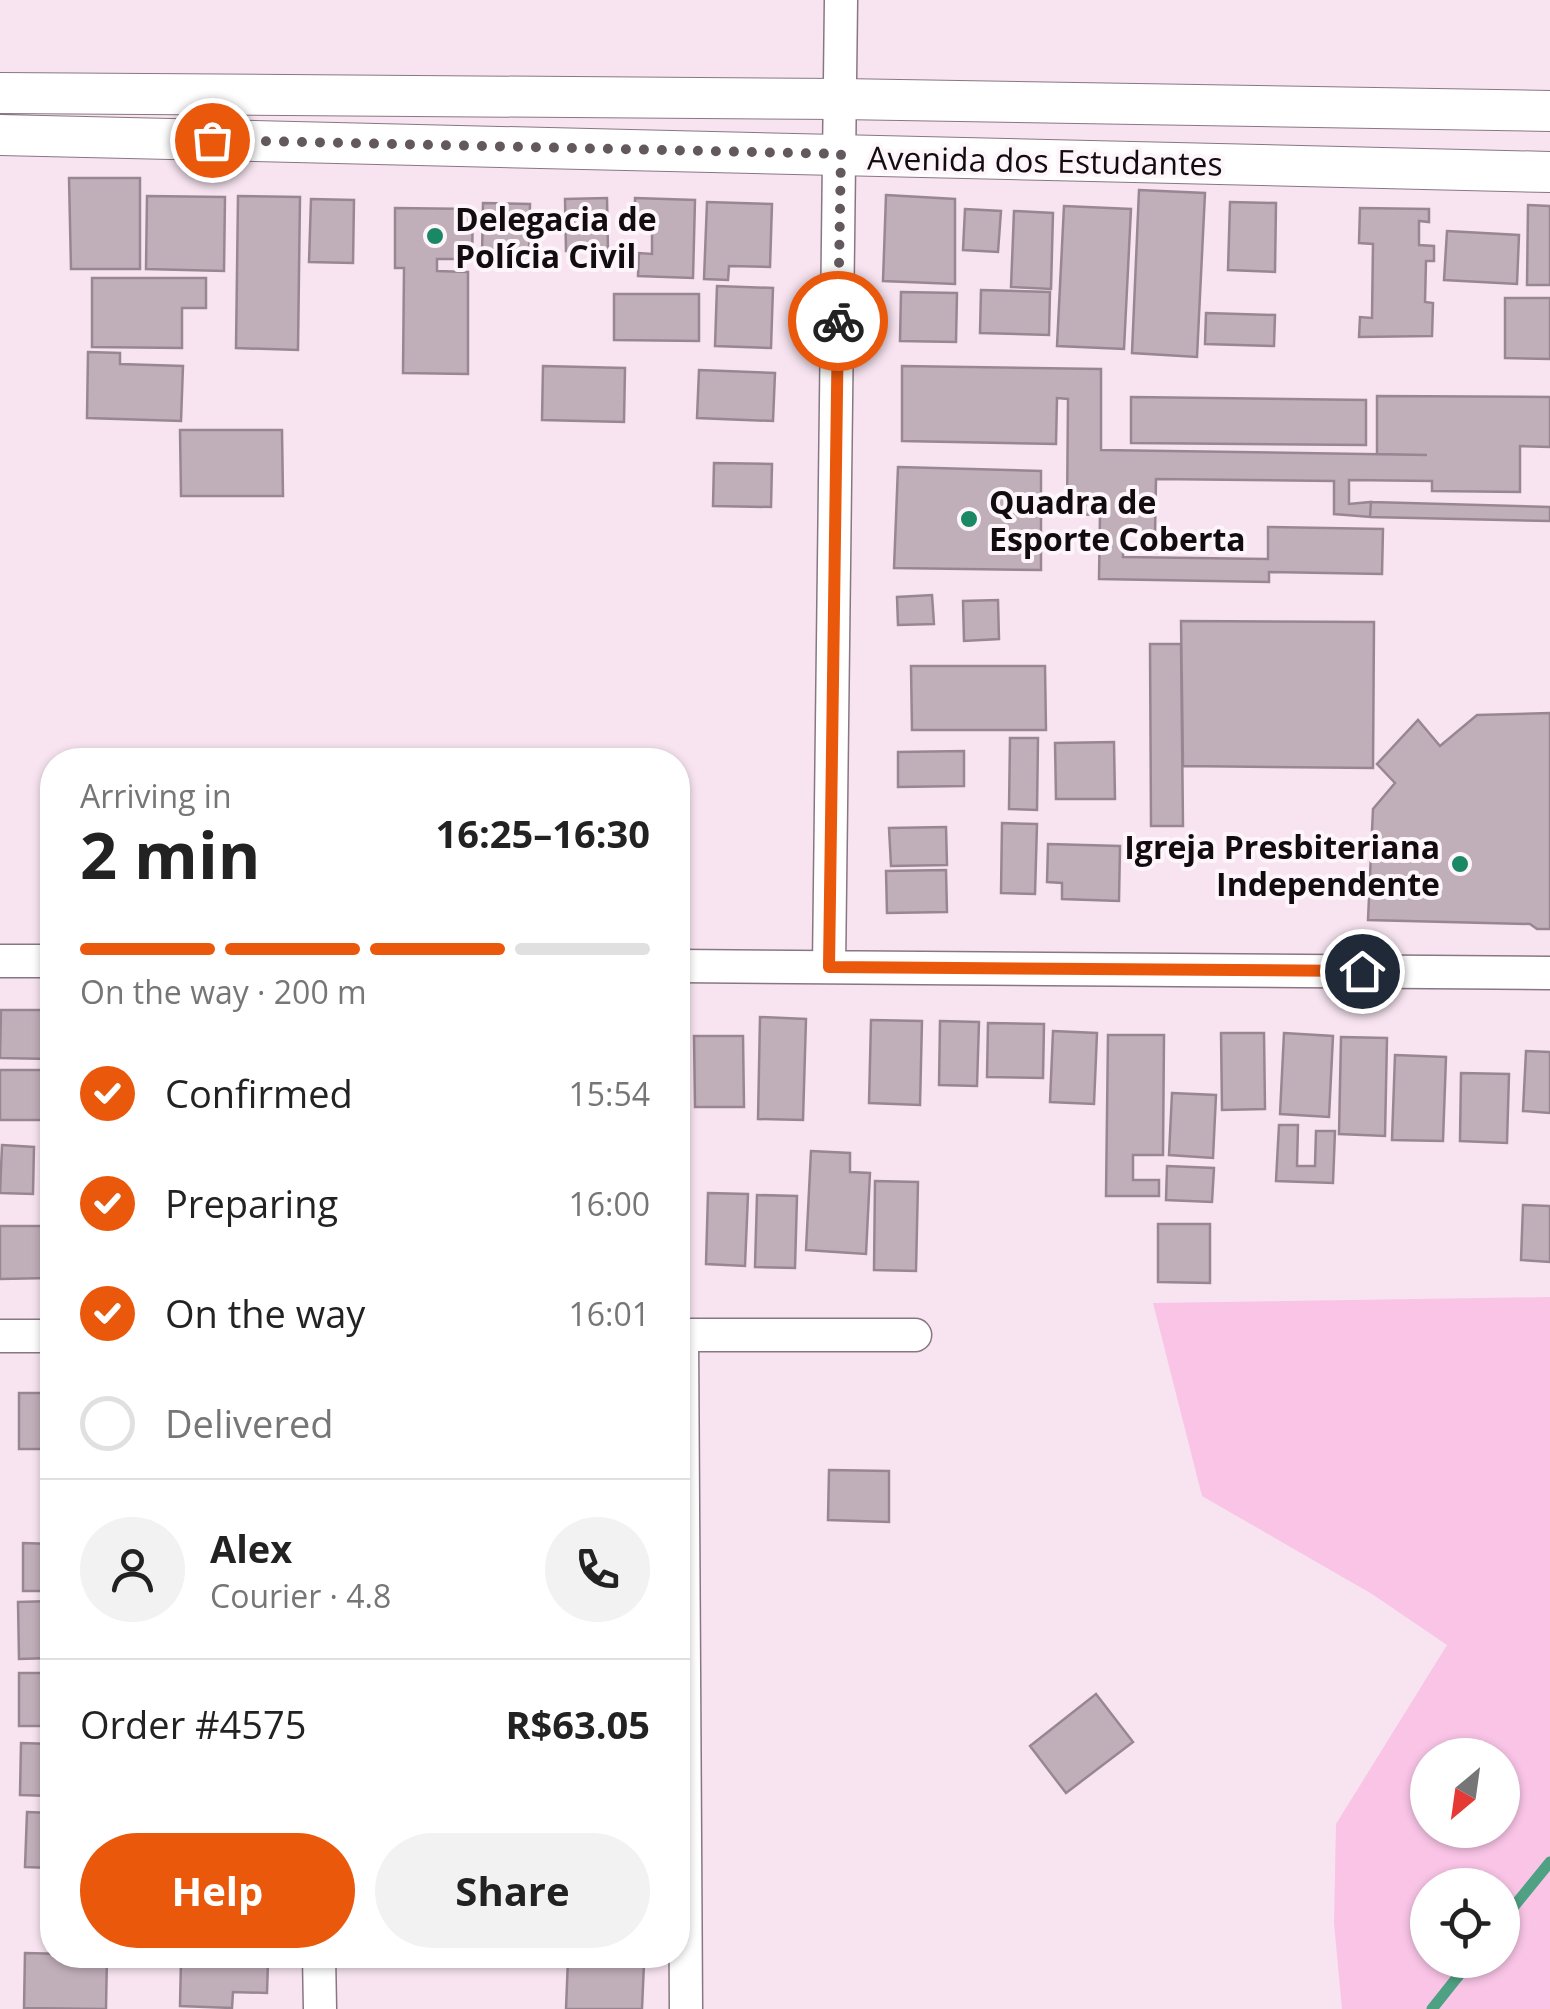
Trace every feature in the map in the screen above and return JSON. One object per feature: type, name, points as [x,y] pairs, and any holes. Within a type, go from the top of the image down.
[{"type":"street","points":[[829,967],[841,0]]},
{"type":"street","name":"Avenida dos Estudantes","points":[[0,93],[1550,111]]},
{"type":"street","points":[[281,95],[282,142]]},
{"type":"street","points":[[528,149],[530,97]]},
{"type":"street","points":[[1108,161],[1109,103]]},
{"type":"street","points":[[1356,108],[1358,167]]},
{"type":"street","name":"Avenida dos Estudantes","points":[[0,134],[1550,172]]},
{"type":"street","points":[[0,961],[40,962]]},
{"type":"street","points":[[690,966],[1550,972]]},
{"type":"street","points":[[690,1335],[915,1335]]},
{"type":"street","points":[[0,1336],[40,1336]]},
{"type":"street","points":[[319,1968],[320,2009]]},
{"type":"street","points":[[686,1968],[686,2009]]},
{"type":"shaded area","points":[[1550,1297],[1550,2009],[1342,2009],[1334,1923],[1336,1824],[1447,1645],[1372,1594],[1202,1496],[1153,1303]]},
{"type":"building","points":[[69,178],[140,178],[140,269],[71,269]]},
{"type":"building","points":[[1139,190],[1205,193],[1197,357],[1132,353]]},
{"type":"building","points":[[886,195],[955,199],[955,284],[883,281]]},
{"type":"building","points":[[147,196],[225,197],[224,271],[146,269]]},
{"type":"building","points":[[238,196],[300,197],[298,350],[236,348]]},
{"type":"building","points":[[607,198],[608,251],[566,251],[565,199]]},
{"type":"building","points":[[635,198],[695,200],[693,278],[638,276],[639,253],[652,254],[652,230],[635,230]]},
{"type":"building","points":[[311,199],[354,200],[353,263],[309,262]]},
{"type":"building","points":[[707,202],[772,204],[770,267],[729,266],[728,280],[704,279]]},
{"type":"building","points":[[1230,202],[1276,203],[1275,272],[1228,270]]},
{"type":"building","points":[[483,203],[530,204],[529,257],[482,256]]},
{"type":"building","points":[[1528,205],[1550,206],[1550,285],[1527,285]]},
{"type":"building","points":[[1064,206],[1131,209],[1124,349],[1057,346]]},
{"type":"building","points":[[395,208],[473,209],[472,259],[437,259],[437,271],[468,272],[468,374],[403,373],[404,268],[395,268]]},
{"type":"building","points":[[1360,208],[1429,209],[1429,222],[1419,221],[1419,245],[1434,246],[1434,261],[1426,261],[1425,302],[1433,303],[1432,336],[1359,337],[1360,317],[1372,318],[1373,244],[1359,243]]},
{"type":"building","points":[[965,209],[1001,211],[998,252],[963,250]]},
{"type":"building","points":[[1014,211],[1053,213],[1051,289],[1011,287]]},
{"type":"building","points":[[1447,231],[1519,235],[1517,284],[1444,280]]},
{"type":"building","points":[[92,278],[206,278],[206,308],[182,308],[182,348],[92,347]]},
{"type":"building","points":[[717,286],[773,288],[771,348],[715,346]]},
{"type":"building","points":[[981,290],[1050,292],[1049,335],[980,333]]},
{"type":"building","points":[[901,292],[957,293],[956,342],[900,341]]},
{"type":"building","points":[[614,294],[699,294],[699,341],[614,340]]},
{"type":"building","points":[[1505,298],[1550,298],[1550,359],[1505,358]]},
{"type":"building","points":[[1206,313],[1275,315],[1274,346],[1205,344]]},
{"type":"building","points":[[88,352],[120,353],[120,364],[183,366],[181,421],[87,418]]},
{"type":"building","points":[[543,366],[625,368],[624,422],[542,420]]},
{"type":"building","points":[[902,366],[1101,369],[1101,450],[1427,455],[1377,454],[1377,396],[1550,397],[1550,447],[1520,446],[1520,492],[1432,491],[1432,481],[1349,480],[1349,504],[1371,502],[1370,517],[1334,514],[1334,481],[1156,479],[1155,535],[1123,534],[1123,557],[1268,559],[1268,527],[1383,529],[1382,574],[1269,572],[1269,582],[1099,579],[1100,515],[1067,514],[1068,399],[1057,398],[1056,444],[902,441]]},
{"type":"building","points":[[699,370],[775,373],[773,421],[697,418]]},
{"type":"building","points":[[1131,397],[1366,400],[1366,445],[1131,443]]},
{"type":"building","points":[[180,430],[282,430],[283,496],[181,496]]},
{"type":"building","points":[[714,463],[772,464],[771,507],[713,506]]},
{"type":"building","name":"Quadra de Esporte Coberta","points":[[898,467],[1041,471],[1041,570],[894,568]]},
{"type":"building","points":[[1371,502],[1550,507],[1550,521],[1370,517]]},
{"type":"building","points":[[932,595],[934,624],[898,625],[897,597]]},
{"type":"building","points":[[998,600],[999,639],[964,641],[963,601]]},
{"type":"building","points":[[1181,621],[1374,622],[1373,768],[1183,766]]},
{"type":"building","points":[[1150,644],[1181,644],[1183,826],[1151,826]]},
{"type":"building","points":[[911,666],[1045,666],[1046,730],[912,730]]},
{"type":"building","name":"Igreja Presbiteriana Independente","points":[[1550,713],[1550,929],[1537,929],[1530,924],[1368,920],[1373,809],[1395,783],[1377,764],[1418,720],[1440,746],[1477,715]]},
{"type":"building","points":[[1010,738],[1038,738],[1037,810],[1009,809]]},
{"type":"building","points":[[1114,742],[1115,799],[1056,799],[1055,743]]},
{"type":"building","points":[[964,751],[964,786],[898,787],[898,752]]},
{"type":"building","points":[[1002,823],[1037,824],[1035,894],[1001,893]]},
{"type":"building","points":[[946,827],[947,865],[891,866],[889,828]]},
{"type":"building","points":[[1048,844],[1120,846],[1119,901],[1062,899],[1062,883],[1047,882]]},
{"type":"building","points":[[946,870],[947,912],[887,913],[886,871]]},
{"type":"building","points":[[1,1010],[40,1010],[40,1059],[0,1058]]},
{"type":"building","points":[[760,1017],[806,1019],[803,1120],[758,1119]]},
{"type":"building","points":[[871,1020],[922,1021],[920,1105],[869,1103]]},
{"type":"building","points":[[940,1021],[979,1022],[977,1086],[939,1085]]},
{"type":"building","points":[[988,1023],[1044,1024],[1043,1078],[987,1077]]},
{"type":"building","points":[[1053,1031],[1097,1033],[1094,1104],[1050,1102]]},
{"type":"building","points":[[1221,1033],[1264,1033],[1265,1109],[1222,1110]]},
{"type":"building","points":[[1284,1033],[1333,1036],[1329,1117],[1280,1114]]},
{"type":"building","points":[[1108,1035],[1164,1035],[1163,1155],[1133,1155],[1133,1180],[1159,1180],[1159,1196],[1106,1196]]},
{"type":"building","points":[[694,1036],[743,1036],[744,1107],[695,1107]]},
{"type":"building","points":[[1341,1037],[1387,1038],[1385,1136],[1339,1134]]},
{"type":"building","points":[[1526,1051],[1550,1052],[1550,1113],[1523,1111]]},
{"type":"building","points":[[1395,1055],[1446,1057],[1443,1141],[1392,1140]]},
{"type":"building","points":[[0,1070],[40,1070],[40,1120],[0,1120]]},
{"type":"building","points":[[1461,1073],[1509,1074],[1507,1143],[1460,1141]]},
{"type":"building","points":[[1172,1093],[1216,1095],[1213,1158],[1169,1155]]},
{"type":"building","points":[[1279,1125],[1298,1125],[1297,1166],[1315,1166],[1316,1131],[1335,1131],[1333,1183],[1276,1181]]},
{"type":"building","points":[[2,1145],[34,1147],[33,1194],[0,1193]]},
{"type":"building","points":[[811,1151],[850,1153],[850,1172],[870,1173],[866,1254],[806,1250]]},
{"type":"building","points":[[1167,1166],[1214,1168],[1212,1202],[1166,1200]]},
{"type":"building","points":[[875,1181],[918,1182],[916,1271],[874,1270]]},
{"type":"building","points":[[708,1193],[748,1194],[745,1266],[706,1264]]},
{"type":"building","points":[[757,1195],[797,1196],[795,1268],[755,1267]]},
{"type":"building","points":[[1523,1205],[1550,1206],[1550,1262],[1521,1260]]},
{"type":"building","points":[[1158,1224],[1210,1224],[1210,1283],[1158,1282]]},
{"type":"building","points":[[0,1226],[40,1226],[40,1278],[0,1279]]},
{"type":"building","points":[[19,1393],[40,1393],[40,1449],[19,1449]]},
{"type":"building","points":[[829,1470],[889,1471],[889,1522],[828,1520]]},
{"type":"building","points":[[23,1543],[40,1544],[40,1591],[23,1591]]},
{"type":"building","points":[[40,1601],[40,1658],[19,1659],[18,1602]]},
{"type":"building","points":[[19,1673],[40,1673],[40,1726],[19,1726]]},
{"type":"building","points":[[1096,1694],[1133,1742],[1066,1793],[1030,1746]]},
{"type":"building","points":[[21,1743],[40,1744],[40,1796],[20,1795]]},
{"type":"building","points":[[27,1812],[40,1813],[40,1868],[25,1867]]},
{"type":"building","points":[[25,1953],[40,1953],[40,1968],[107,1968],[106,2009],[24,2008]]},
{"type":"building","points":[[181,1968],[268,1968],[267,1993],[233,1992],[232,2008],[180,2006]]},
{"type":"building","points":[[568,1968],[644,1968],[642,2009],[566,2009]]},
{"type":"waterway","points":[[1520,1899],[1550,1862]]},
{"type":"waterway","points":[[1432,2009],[1457,1978]]},
{"type":"way so far","points":[[212,140],[841,154],[838,321]]},
{"type":"place","name":"Delegacia de Polícia Civil","points":[[435,236]]},
{"type":"place","name":"Quadra de Esporte Coberta","points":[[969,519]]},
{"type":"place","name":"Igreja Presbiteriana Independente","points":[[1460,864]]},
{"type":"route","points":[[838,321],[829,967],[1362,971]]}]
